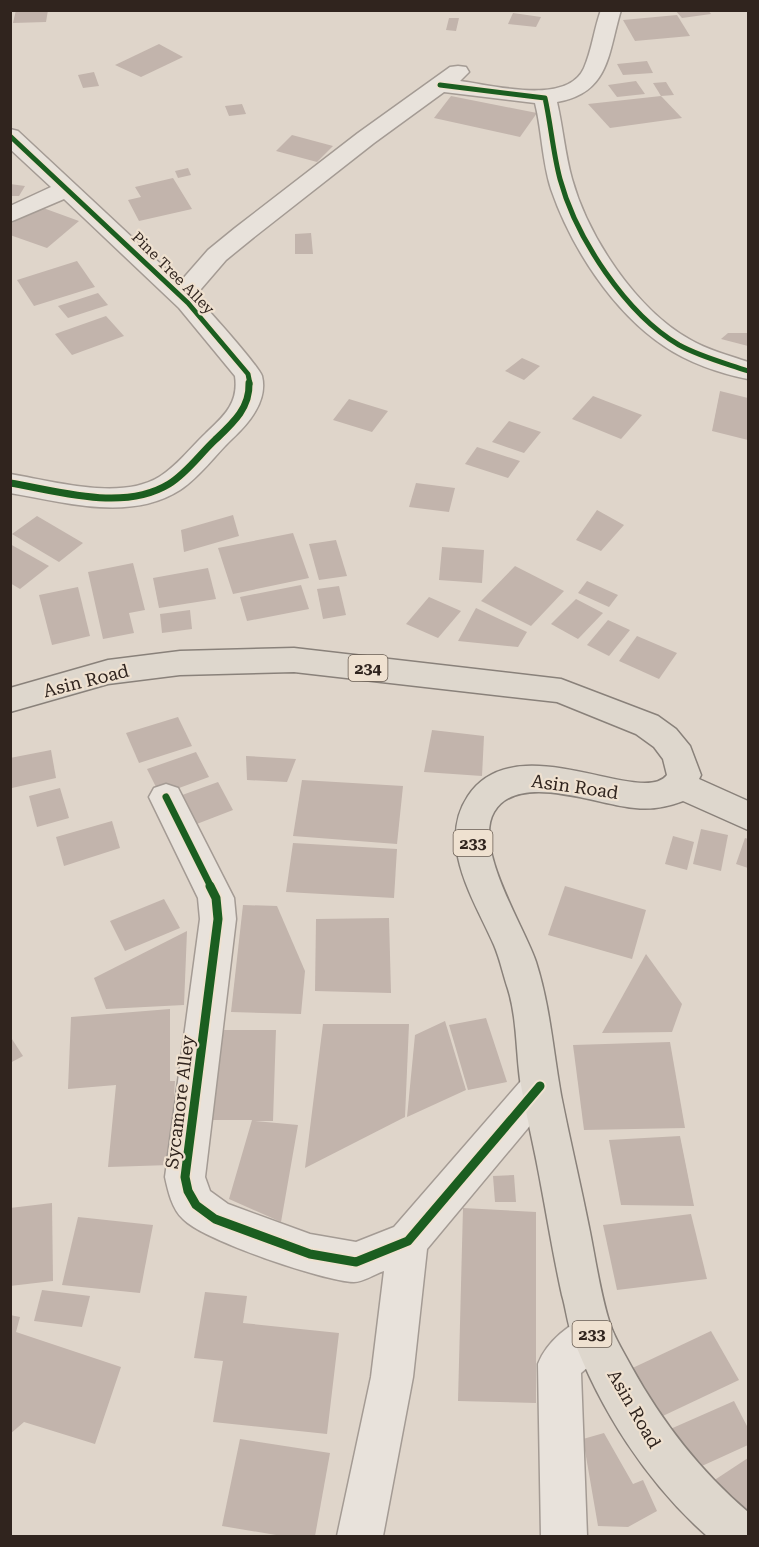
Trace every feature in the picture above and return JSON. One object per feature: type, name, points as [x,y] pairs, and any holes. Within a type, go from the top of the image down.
[{"type":"main road","name":"Asin Road","points":[[10,700],[108,672],[191,663],[294,660],[561,691],[647,725],[665,738],[678,754],[684,775],[681,785],[670,792],[657,795],[634,795],[566,782],[514,780],[495,788],[481,803],[473,822],[472,846],[479,871],[514,951],[529,1002],[540,1086],[553,1138],[571,1247],[593,1335],[645,1434],[679,1478],[712,1513],[741,1536]]},
{"type":"main road","points":[[681,785],[748,816]]},
{"type":"street","points":[[440,85],[545,98],[558,97],[576,91],[589,81],[596,71],[611,10]]},
{"type":"street","points":[[181,296],[217,255],[244,232],[366,138],[467,66]]},
{"type":"street","points":[[545,98],[562,188],[584,235],[610,276],[648,321],[673,341],[702,355],[748,371]]},
{"type":"street","name":"Pine Tree Alley","points":[[10,136],[181,296],[248,374],[252,387],[247,404],[230,425],[184,471],[162,488],[130,495],[100,497],[10,483]]},
{"type":"street","points":[[10,215],[67,189]]},
{"type":"street","name":"Sycamore Alley","points":[[166,797],[216,898],[218,919],[185,1178],[188,1191],[196,1205],[214,1219],[299,1250],[356,1262],[408,1241],[540,1086]]},
{"type":"street","points":[[360,1536],[392,1377],[408,1241]]},
{"type":"street","points":[[564,1536],[559,1364],[593,1335]]},
{"type":"building","points":[[16,10],[48,10],[46,22],[13,23]]},
{"type":"building","points":[[675,10],[708,10],[711,14],[682,18]]},
{"type":"building","points":[[513,13],[541,17],[536,27],[508,24]]},
{"type":"building","points":[[677,15],[690,36],[635,41],[623,20]]},
{"type":"building","points":[[449,18],[459,18],[456,31],[446,30]]},
{"type":"building","points":[[159,44],[183,57],[141,77],[115,65]]},
{"type":"building","points":[[647,61],[653,73],[623,75],[617,64]]},
{"type":"building","points":[[94,72],[99,86],[83,88],[78,75]]},
{"type":"building","points":[[636,81],[645,94],[617,97],[608,85]]},
{"type":"building","points":[[666,82],[674,95],[661,96],[653,83]]},
{"type":"building","points":[[451,96],[537,113],[520,137],[434,118]]},
{"type":"building","points":[[661,96],[682,118],[610,128],[588,104]]},
{"type":"building","points":[[242,104],[246,114],[229,116],[225,106]]},
{"type":"building","points":[[292,135],[333,146],[317,162],[276,151]]},
{"type":"building","points":[[188,168],[191,175],[178,178],[175,171]]},
{"type":"building","points":[[173,178],[192,209],[139,221],[128,200],[141,197],[135,187]]},
{"type":"building","points":[[10,184],[25,186],[19,196],[10,196]]},
{"type":"building","points":[[35,205],[79,221],[47,248],[10,235],[10,225]]},
{"type":"building","points":[[311,233],[313,254],[295,254],[295,234]]},
{"type":"building","points":[[77,261],[95,287],[34,306],[17,280]]},
{"type":"building","points":[[98,293],[108,305],[68,318],[58,306]]},
{"type":"building","points":[[106,316],[124,336],[72,355],[55,334]]},
{"type":"building","points":[[728,333],[748,333],[748,346],[721,339]]},
{"type":"building","points":[[522,358],[540,366],[524,380],[505,371]]},
{"type":"building","points":[[720,391],[748,398],[748,440],[712,431]]},
{"type":"building","points":[[593,396],[642,415],[621,439],[572,419]]},
{"type":"building","points":[[349,399],[388,411],[372,432],[333,420]]},
{"type":"building","points":[[509,421],[541,432],[524,453],[492,442]]},
{"type":"building","points":[[477,447],[520,461],[508,478],[465,464]]},
{"type":"building","points":[[416,483],[455,488],[449,512],[409,507]]},
{"type":"building","points":[[597,510],[624,525],[601,551],[576,540]]},
{"type":"building","points":[[233,515],[239,536],[184,552],[181,530]]},
{"type":"building","points":[[37,516],[83,543],[59,562],[12,534]]},
{"type":"building","points":[[293,533],[309,578],[233,594],[218,548]]},
{"type":"building","points":[[336,540],[347,576],[319,580],[309,544]]},
{"type":"building","points":[[10,544],[49,566],[20,589],[10,583]]},
{"type":"building","points":[[442,547],[484,550],[482,583],[439,580]]},
{"type":"building","points":[[133,563],[145,610],[129,613],[134,633],[103,639],[88,572]]},
{"type":"building","points":[[515,566],[564,591],[531,626],[481,601]]},
{"type":"building","points":[[208,568],[216,599],[159,608],[153,578]]},
{"type":"building","points":[[587,581],[618,595],[609,607],[578,593]]},
{"type":"building","points":[[301,585],[309,609],[247,621],[240,597]]},
{"type":"building","points":[[339,586],[346,615],[323,619],[317,589]]},
{"type":"building","points":[[78,587],[90,636],[52,645],[39,595]]},
{"type":"building","points":[[429,597],[461,611],[438,638],[406,624]]},
{"type":"building","points":[[576,599],[603,613],[578,639],[551,624]]},
{"type":"building","points":[[476,608],[527,632],[518,647],[458,641]]},
{"type":"building","points":[[190,610],[192,629],[162,633],[160,614]]},
{"type":"building","points":[[608,620],[630,630],[609,656],[587,645]]},
{"type":"building","points":[[637,636],[677,653],[659,679],[619,661]]},
{"type":"building","points":[[178,717],[192,746],[139,763],[126,733]]},
{"type":"building","points":[[432,730],[484,736],[482,776],[424,772]]},
{"type":"building","points":[[51,750],[56,778],[12,788],[10,758]]},
{"type":"building","points":[[196,752],[209,777],[160,795],[147,769]]},
{"type":"building","points":[[246,756],[296,759],[287,782],[247,780]]},
{"type":"building","points":[[302,780],[403,786],[397,844],[293,836]]},
{"type":"building","points":[[218,782],[233,810],[189,827],[174,798]]},
{"type":"building","points":[[60,788],[69,818],[37,827],[29,796]]},
{"type":"building","points":[[112,821],[120,848],[64,866],[56,837]]},
{"type":"building","points":[[701,829],[728,835],[721,871],[693,864]]},
{"type":"building","points":[[673,836],[694,842],[687,870],[665,864]]},
{"type":"building","points":[[745,838],[748,839],[748,868],[736,864]]},
{"type":"building","points":[[293,843],[397,849],[394,898],[286,892]]},
{"type":"building","points":[[565,886],[646,910],[632,959],[548,935]]},
{"type":"building","points":[[164,899],[180,928],[125,951],[110,921]]},
{"type":"building","points":[[243,905],[277,906],[305,971],[301,1014],[231,1012]]},
{"type":"building","points":[[389,918],[391,993],[315,991],[316,919]]},
{"type":"building","points":[[187,931],[184,1005],[106,1009],[94,978]]},
{"type":"building","points":[[646,954],[682,1004],[672,1032],[602,1033]]},
{"type":"building","points":[[170,1009],[170,1081],[175,1081],[170,1165],[108,1167],[116,1085],[68,1089],[71,1017]]},
{"type":"building","points":[[486,1018],[507,1082],[468,1090],[449,1025]]},
{"type":"building","points":[[445,1021],[466,1090],[407,1117],[415,1035]]},
{"type":"building","points":[[323,1024],[409,1024],[405,1117],[305,1168]]},
{"type":"building","points":[[209,1030],[276,1030],[273,1121],[255,1121],[298,1125],[281,1222],[229,1199],[252,1120],[202,1120]]},
{"type":"building","points":[[10,1036],[23,1056],[10,1063]]},
{"type":"building","points":[[670,1042],[685,1128],[584,1130],[573,1045]]},
{"type":"building","points":[[680,1136],[694,1206],[621,1205],[609,1140]]},
{"type":"building","points":[[514,1175],[516,1202],[495,1202],[493,1176]]},
{"type":"building","points":[[52,1203],[53,1281],[10,1286],[10,1208]]},
{"type":"building","points":[[463,1208],[536,1212],[536,1403],[458,1401]]},
{"type":"building","points":[[691,1214],[707,1279],[617,1290],[603,1225]]},
{"type":"building","points":[[78,1217],[153,1225],[140,1293],[62,1285]]},
{"type":"building","points":[[42,1290],[90,1296],[82,1327],[34,1321]]},
{"type":"building","points":[[205,1292],[247,1296],[243,1323],[339,1333],[327,1434],[213,1422],[223,1361],[194,1358]]},
{"type":"building","points":[[10,1315],[20,1317],[16,1332],[121,1367],[95,1444],[24,1422],[10,1434]]},
{"type":"building","points":[[711,1331],[739,1380],[648,1423],[622,1373]]},
{"type":"building","points":[[734,1401],[748,1428],[748,1445],[680,1476],[659,1434]]},
{"type":"building","points":[[604,1433],[633,1484],[643,1480],[657,1511],[628,1527],[598,1526],[583,1439]]},
{"type":"building","points":[[240,1439],[330,1453],[315,1536],[282,1536],[222,1526]]},
{"type":"building","points":[[748,1458],[748,1522],[741,1528],[710,1483]]},
{"type":"cycle path","points":[[440,85],[545,98],[563,189],[581,230],[607,272],[638,311],[672,340],[699,354],[748,371]]},
{"type":"cycle path","points":[[10,136],[188,303],[248,374],[250,384],[247,401],[239,416],[185,471],[161,488],[125,497],[105,497],[10,483]]},
{"type":"cycle path","points":[[166,797],[216,898],[218,919],[185,1177],[188,1191],[196,1205],[215,1219],[310,1254],[356,1262],[408,1241],[540,1086]]}]
